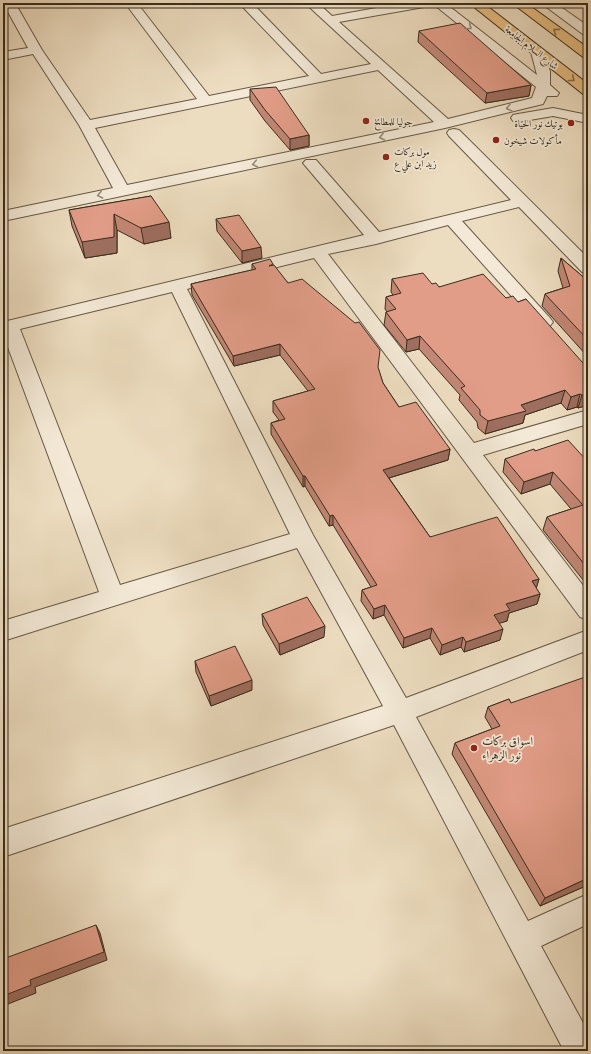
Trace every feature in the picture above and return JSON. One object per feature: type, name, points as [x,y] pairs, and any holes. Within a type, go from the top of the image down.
[{"type":"main road","name":"شارع السلام الجامعة","points":[[475,3],[588,91]]},
{"type":"main road","points":[[518,3],[588,54]]},
{"type":"street","points":[[9,3],[36,50],[86,125],[122,190]]},
{"type":"street","points":[[245,3],[318,78]]},
{"type":"street","points":[[311,3],[450,129],[588,268]]},
{"type":"street","points":[[330,20],[424,3]]},
{"type":"street","points":[[438,3],[585,118]]},
{"type":"street","points":[[547,3],[588,32]]},
{"type":"street","points":[[136,4],[205,100]]},
{"type":"street","points":[[3,56],[36,50]]},
{"type":"street","points":[[538,52],[545,68],[544,86],[538,101]]},
{"type":"street","points":[[86,125],[379,66]]},
{"type":"street","points":[[3,228],[311,163],[450,129],[538,101],[547,101],[554,104],[557,108],[553,112]]},
{"type":"street","points":[[3,216],[122,190],[529,115],[553,112],[585,118]]},
{"type":"street","points":[[311,163],[376,239]]},
{"type":"street","points":[[113,598],[6,328],[376,239],[522,202]]},
{"type":"street","points":[[452,220],[557,336]]},
{"type":"street","points":[[318,252],[588,610]]},
{"type":"street","points":[[178,286],[304,538],[400,712],[581,1051]]},
{"type":"street","points":[[469,452],[588,417]]},
{"type":"street","points":[[3,631],[304,538]]},
{"type":"street","points":[[3,843],[400,712],[588,640]]},
{"type":"street","points":[[522,939],[588,909]]},
{"type":"building","points":[[460,23],[531,85],[487,93],[419,31]]},
{"type":"building","points":[[276,87],[309,135],[290,139],[265,110],[250,89]]},
{"type":"building","points":[[151,196],[169,222],[141,228],[114,214],[114,237],[82,242],[69,210]]},
{"type":"building","points":[[239,215],[261,247],[242,251],[216,219]]},
{"type":"building","points":[[561,258],[588,281],[588,340],[545,294],[570,286]]},
{"type":"building","points":[[270,259],[273,264],[269,266],[274,265],[288,283],[302,279],[355,323],[359,322],[380,350],[378,367],[383,383],[399,407],[416,402],[450,449],[383,470],[430,537],[497,517],[539,579],[532,581],[540,594],[506,604],[510,610],[494,615],[503,629],[466,642],[463,637],[442,645],[432,628],[404,638],[385,605],[374,609],[362,590],[377,585],[333,515],[330,516],[305,476],[303,476],[271,423],[285,419],[273,401],[315,389],[280,344],[233,356],[191,284],[256,269],[252,264]]},
{"type":"building","points":[[423,273],[432,284],[436,283],[439,287],[483,274],[506,298],[513,296],[518,302],[526,299],[583,363],[588,365],[588,394],[580,394],[571,397],[565,390],[521,405],[526,411],[488,421],[480,415],[480,410],[461,388],[465,386],[420,336],[407,340],[386,312],[396,309],[386,297],[401,293],[392,279]]},
{"type":"building","points":[[568,440],[588,462],[588,569],[547,517],[583,505],[553,472],[524,482],[505,459],[534,449],[535,451]]},
{"type":"building","points":[[307,597],[325,626],[279,644],[262,614]]},
{"type":"building","points":[[235,646],[252,680],[209,696],[195,661]]},
{"type":"building","points":[[588,676],[588,878],[545,898],[455,743],[500,726],[488,707],[509,699],[511,703]]},
{"type":"building","points":[[96,925],[104,952],[30,980],[31,985],[3,996],[3,959]]},
{"type":"place","name":"جوليا للمطابخ","points":[[366,121]]},
{"type":"place","name":"بوتيك نور الحياة","points":[[571,123]]},
{"type":"place","name":"مأكولات شيخون","points":[[496,140]]},
{"type":"place","name":"مول بركات زيد ابن علي ع","points":[[386,157]]},
{"type":"place","name":"اسواق بركات نور الزهراء","points":[[474,748]]}]
